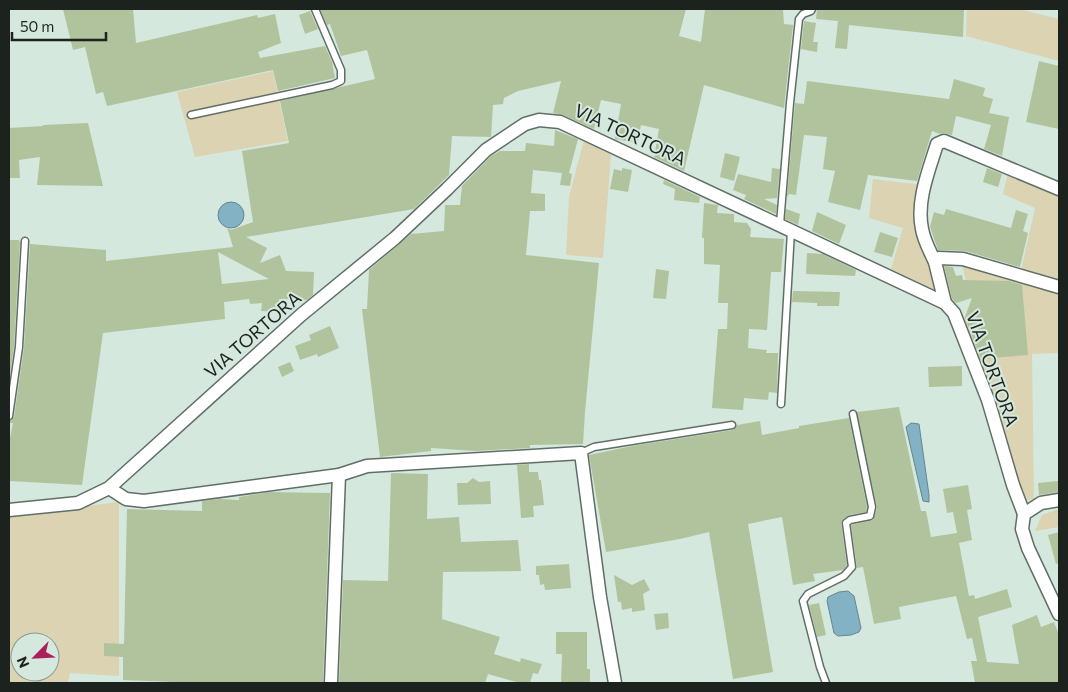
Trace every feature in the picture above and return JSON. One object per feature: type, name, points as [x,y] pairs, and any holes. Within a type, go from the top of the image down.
[{"type":"street","name":"VIA TORTORA","points":[[9,510],[78,503],[109,488],[301,315],[395,238],[486,150],[525,124],[539,120],[560,122],[945,303],[954,313],[988,400],[1013,486],[1024,514],[1022,529],[1028,548],[1059,614]]},
{"type":"street","points":[[945,303],[935,262],[926,244],[922,228],[921,211],[924,190],[937,144],[944,141],[1059,189]]},
{"type":"street","points":[[935,262],[939,258],[963,259],[1059,287]]},
{"type":"street","points":[[109,488],[126,500],[144,501],[339,475],[366,466],[581,453],[600,597],[615,683]]},
{"type":"street","points":[[331,683],[339,475]]},
{"type":"street","points":[[1024,514],[1041,503],[1059,500]]},
{"type":"lane","points":[[190,115],[332,85],[341,81],[340,70],[315,9]]},
{"type":"lane","points":[[781,404],[790,103],[799,19],[803,14],[812,9]]},
{"type":"lane","points":[[9,416],[19,347],[26,241]]},
{"type":"lane","points":[[826,683],[820,668],[804,601],[808,594],[844,576],[852,568],[846,523],[850,520],[870,516],[872,507],[853,414]]},
{"type":"lane","points":[[581,453],[594,447],[732,424]]},
{"type":"shaded area","points":[[967,9],[1019,9],[1059,19],[1059,61],[966,36]]},
{"type":"shaded area","points":[[273,71],[288,141],[195,157],[177,92]]},
{"type":"shaded area","points":[[584,140],[611,155],[603,258],[566,255],[569,197]]},
{"type":"shaded area","points":[[1009,169],[1059,192],[1059,282],[1021,271],[1035,208],[1003,194]]},
{"type":"shaded area","points":[[873,179],[922,185],[919,211],[941,293],[891,269],[903,228],[869,218]]},
{"type":"shaded area","points":[[961,261],[1059,290],[1059,353],[1032,354],[1034,499],[1026,500],[1021,497],[967,330],[964,318],[971,300]]},
{"type":"shaded area","points":[[119,502],[119,676],[70,673],[68,683],[9,683],[9,516]]},
{"type":"shaded area","points":[[1059,510],[1059,527],[1035,531],[1042,515]]},
{"type":"water","points":[[231,202],[240,206],[244,215],[240,224],[231,228],[222,224],[218,215],[222,206]]},
{"type":"water","points":[[911,423],[919,424],[929,502],[923,501],[906,427]]},
{"type":"water","points":[[848,591],[854,596],[861,628],[859,632],[851,635],[838,636],[834,633],[827,601],[828,597],[839,592]]},
{"type":"building","points":[[63,9],[133,9],[136,43],[257,15],[258,18],[275,14],[281,43],[258,52],[260,58],[325,46],[332,62],[335,78],[278,91],[273,70],[107,106],[103,92],[96,94],[85,47],[73,50]]},
{"type":"building","points":[[320,9],[686,9],[679,36],[701,42],[705,9],[783,9],[784,24],[793,25],[784,108],[704,85],[684,171],[654,157],[659,129],[641,125],[637,143],[615,139],[621,104],[601,100],[594,129],[563,115],[553,113],[561,81],[518,91],[504,98],[503,104],[493,105],[491,137],[452,136],[449,175],[414,209],[246,237],[267,248],[260,263],[280,255],[286,271],[314,272],[313,295],[307,300],[279,299],[279,312],[261,311],[262,303],[250,304],[249,299],[224,302],[225,319],[103,333],[82,485],[9,481],[9,443],[13,423],[9,423],[9,421],[14,417],[24,348],[30,244],[106,250],[106,261],[233,247],[227,227],[231,230],[253,222],[242,151],[289,143],[280,101],[375,79],[367,50],[341,56],[330,24],[327,25]],"holes":[[[218,252],[269,279],[222,284]]]},
{"type":"building","points":[[817,9],[964,9],[963,37],[849,25],[847,49],[835,48],[838,21],[816,19]]},
{"type":"building","points":[[310,11],[318,29],[305,34],[299,15]]},
{"type":"building","points":[[804,21],[816,23],[813,42],[818,42],[817,52],[801,49]]},
{"type":"building","points":[[1039,61],[1059,66],[1059,129],[1026,122]]},
{"type":"building","points":[[954,79],[985,88],[983,96],[993,99],[989,113],[1009,117],[1002,156],[984,149],[991,125],[956,116],[952,135],[932,131],[917,181],[868,175],[860,210],[828,202],[835,171],[823,169],[827,137],[804,135],[796,195],[789,194],[787,197],[795,103],[804,104],[807,81],[949,99]]},
{"type":"building","points":[[88,123],[103,186],[37,185],[40,157],[19,160],[20,178],[9,178],[9,128]]},
{"type":"building","points":[[555,130],[578,139],[569,173],[572,174],[570,186],[560,185],[562,173],[533,170],[531,193],[545,194],[545,211],[530,211],[526,255],[599,263],[583,444],[530,445],[530,448],[475,451],[431,448],[431,451],[380,457],[362,309],[367,309],[369,270],[411,234],[444,231],[445,205],[460,205],[462,186],[491,156],[500,151],[525,151],[526,143],[554,146]]},
{"type":"building","points":[[725,153],[740,157],[734,181],[720,177]]},
{"type":"building","points":[[622,168],[632,170],[628,192],[610,189],[614,169],[622,171]]},
{"type":"building","points":[[772,168],[780,169],[777,198],[764,199],[777,205],[776,214],[744,199],[746,195],[733,190],[738,174],[771,182]]},
{"type":"building","points":[[987,168],[1002,174],[998,187],[983,182]]},
{"type":"building","points":[[664,180],[700,197],[699,203],[674,200],[675,189],[663,184]]},
{"type":"building","points":[[704,203],[718,205],[717,213],[734,214],[734,222],[747,223],[751,229],[750,237],[784,239],[781,272],[771,272],[767,330],[749,329],[748,348],[767,350],[766,353],[778,353],[777,393],[769,392],[768,400],[744,398],[743,410],[712,408],[718,329],[727,329],[728,303],[718,303],[720,265],[704,264],[704,238],[702,238]]},
{"type":"building","points":[[786,209],[800,214],[798,225],[785,219]]},
{"type":"building","points":[[946,209],[1011,228],[1016,210],[1028,214],[1023,231],[1028,233],[1020,267],[965,251],[938,250],[930,227],[934,212],[944,215]]},
{"type":"building","points":[[817,212],[846,225],[839,244],[812,231]]},
{"type":"building","points":[[880,232],[898,238],[892,257],[874,252]]},
{"type":"building","points":[[9,240],[19,240],[20,243],[14,346],[9,383]]},
{"type":"building","points":[[807,253],[823,254],[856,270],[855,276],[806,274]]},
{"type":"building","points":[[944,266],[953,267],[956,276],[962,275],[963,280],[1010,281],[1022,285],[1028,355],[981,359],[965,318],[972,298],[956,303],[952,299]]},
{"type":"building","points":[[656,269],[669,271],[666,299],[653,298]]},
{"type":"building","points":[[793,291],[840,292],[839,306],[817,306],[817,303],[792,302]]},
{"type":"building","points":[[330,326],[339,348],[318,357],[317,354],[300,360],[295,346],[311,340],[309,335]]},
{"type":"building","points":[[290,362],[294,371],[282,377],[278,367]]},
{"type":"building","points":[[962,366],[962,386],[929,387],[928,367]]},
{"type":"building","points":[[899,407],[921,511],[926,511],[931,537],[957,533],[953,512],[947,513],[943,489],[968,485],[972,509],[967,510],[972,540],[959,543],[969,596],[974,595],[975,599],[1007,589],[1012,607],[978,617],[987,662],[1019,664],[1012,625],[1037,615],[1041,627],[1054,622],[1059,635],[1059,683],[975,683],[971,661],[977,661],[972,638],[967,639],[956,596],[899,607],[901,619],[874,624],[863,567],[857,568],[851,525],[873,520],[877,508],[857,412]]},
{"type":"building","points":[[849,418],[867,507],[866,512],[849,515],[841,522],[847,565],[843,570],[813,574],[815,581],[793,585],[782,517],[748,524],[773,672],[733,679],[709,532],[606,552],[589,455],[632,446],[733,430],[737,425],[760,421],[762,435],[799,428],[799,426]]},
{"type":"building","points":[[529,464],[529,472],[538,472],[539,480],[541,480],[544,505],[533,506],[534,517],[521,518],[517,465]]},
{"type":"building","points":[[391,473],[428,474],[427,519],[459,517],[461,542],[518,540],[521,571],[443,572],[442,619],[500,637],[494,654],[520,662],[521,658],[542,664],[538,674],[533,673],[530,683],[520,683],[488,674],[485,683],[339,683],[343,580],[388,581]]},
{"type":"building","points":[[473,478],[479,482],[490,481],[491,504],[458,505],[457,483],[467,483]]},
{"type":"building","points":[[1058,481],[1059,492],[1039,495],[1038,483]]},
{"type":"building","points":[[269,492],[330,493],[323,683],[198,683],[123,680],[123,657],[104,656],[104,643],[124,644],[127,509],[202,511],[202,501],[220,499],[239,500],[239,497]]},
{"type":"building","points":[[1059,532],[1059,563],[1056,564],[1048,535]]},
{"type":"building","points":[[569,564],[571,588],[545,590],[544,584],[540,585],[539,575],[536,575],[536,566]]},
{"type":"building","points":[[614,575],[632,585],[644,579],[650,590],[643,594],[645,610],[632,612],[632,608],[622,610],[621,602],[618,602]]},
{"type":"building","points":[[819,603],[826,635],[817,637],[809,605]]},
{"type":"building","points":[[668,613],[669,628],[656,630],[654,614]]},
{"type":"building","points":[[556,632],[587,632],[587,669],[590,669],[590,683],[561,683],[562,654],[556,654]]}]
